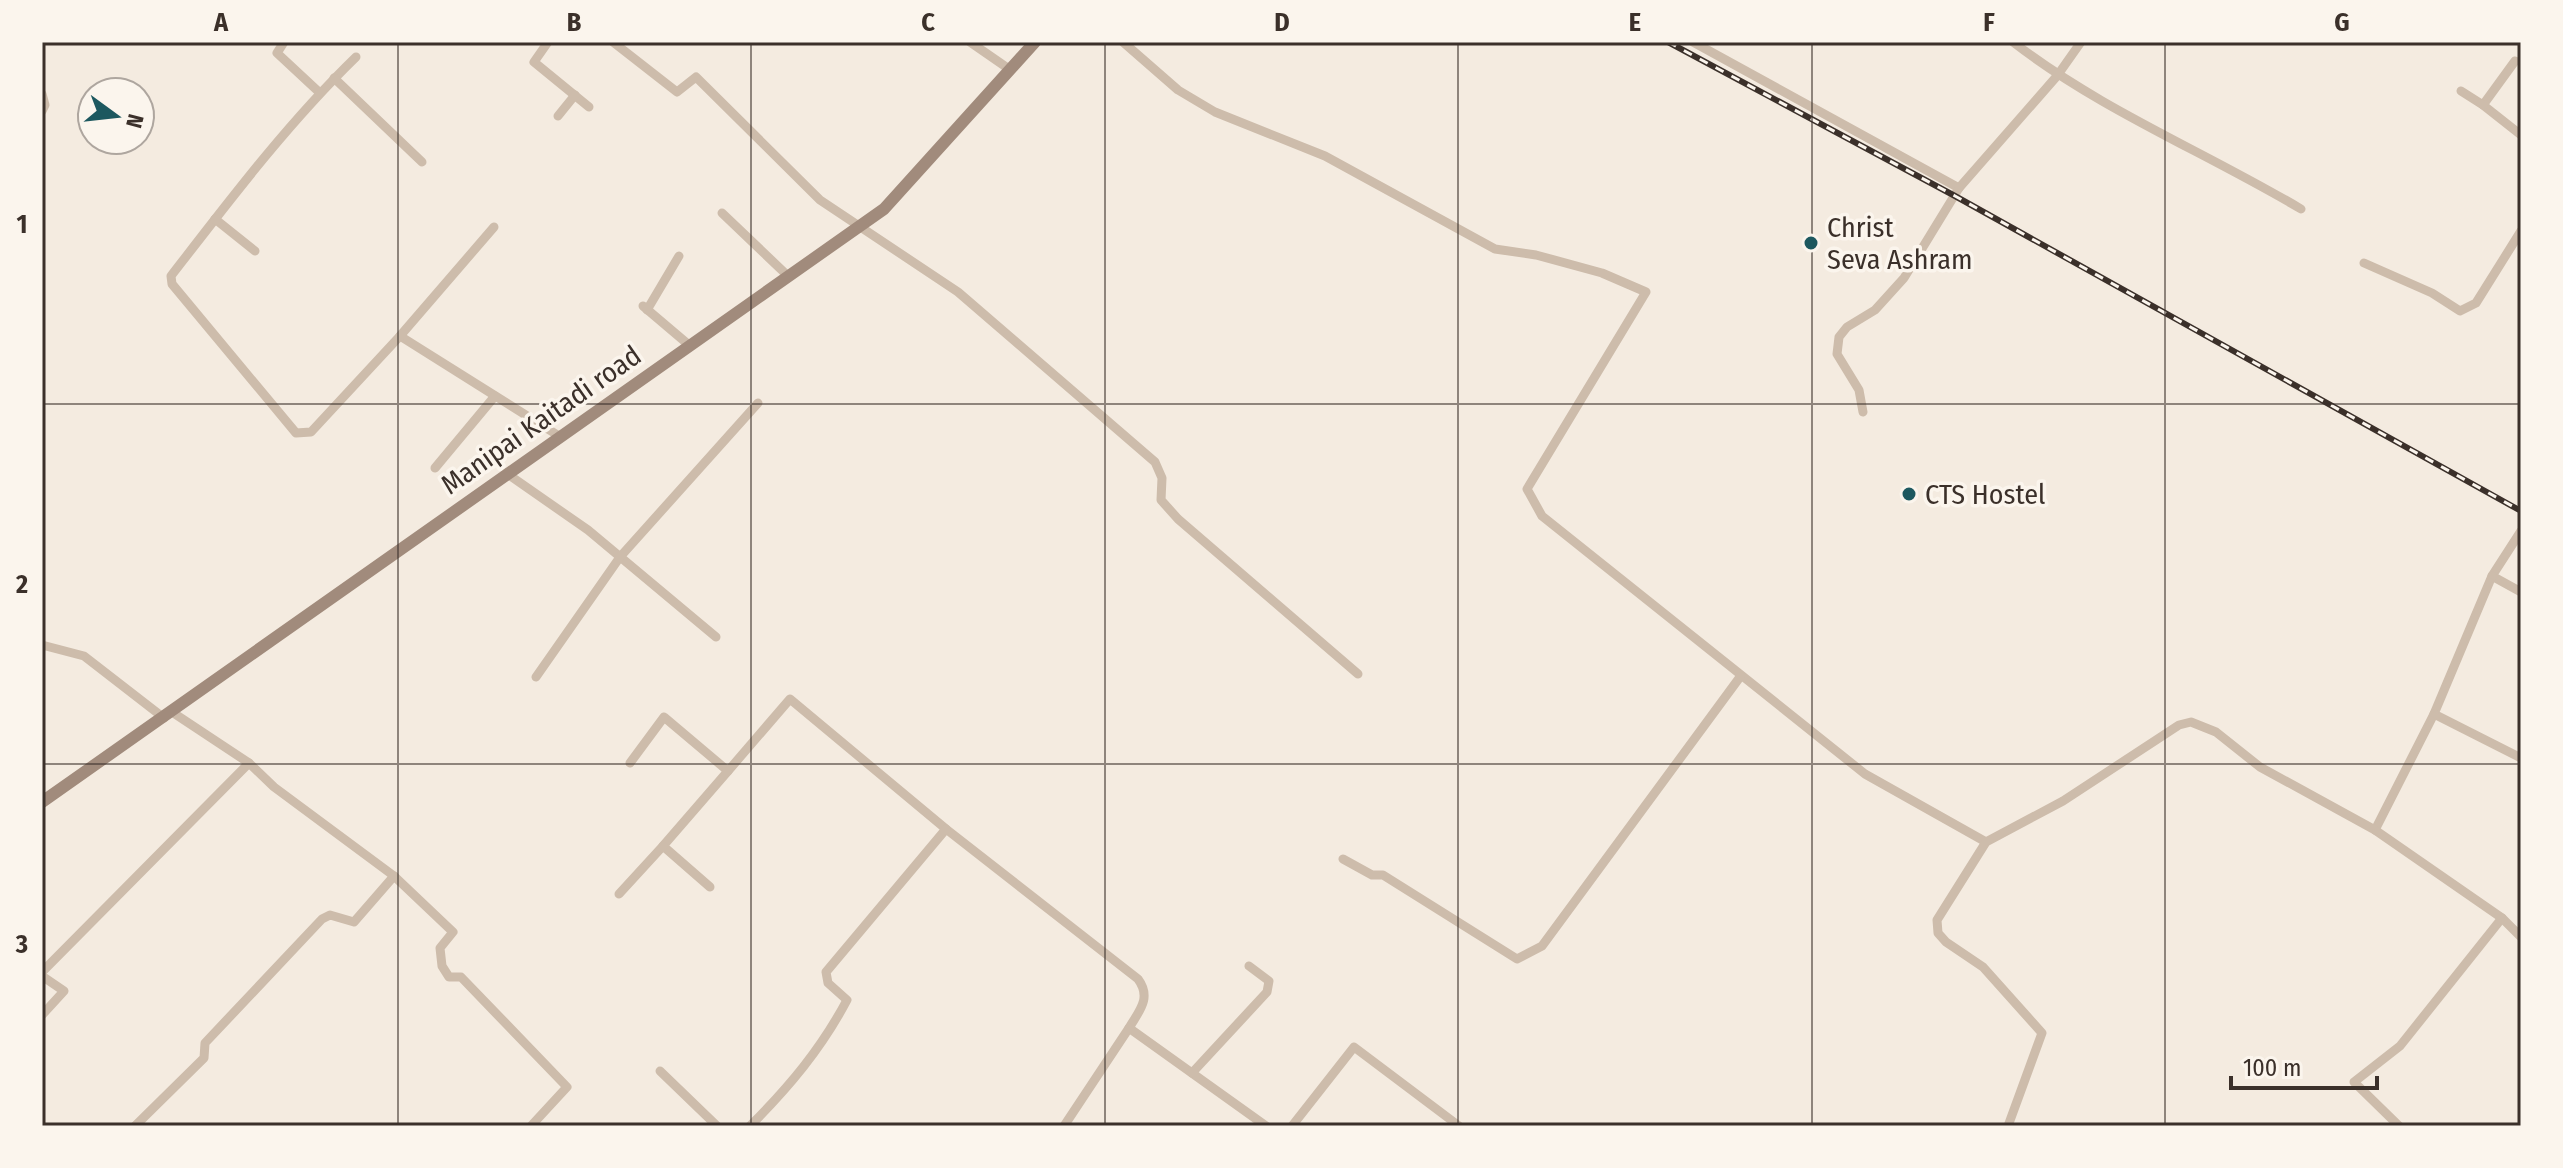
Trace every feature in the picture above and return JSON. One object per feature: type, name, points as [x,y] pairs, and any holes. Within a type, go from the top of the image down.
[{"type":"main road","name":"Manipai Kaitadi road","points":[[42,802],[884,209],[1035,42]]},
{"type":"street","points":[[284,42],[277,53],[320,93]]},
{"type":"street","points":[[548,42],[534,62],[589,107]]},
{"type":"street","points":[[613,42],[677,92],[696,77],[820,200],[958,292],[1155,462],[1162,478],[1161,500],[1178,519],[1358,674]]},
{"type":"street","points":[[970,42],[1009,69]]},
{"type":"street","points":[[1123,42],[1178,90],[1215,112],[1325,156],[1495,249],[1536,255],[1602,273],[1646,292],[1527,489],[1542,516],[1865,774],[1986,842]]},
{"type":"street","points":[[1693,42],[1959,188]]},
{"type":"street","points":[[2013,42],[2057,76],[2200,155],[2230,167],[2301,209]]},
{"type":"street","points":[[1863,412],[1859,390],[1837,354],[1839,337],[1847,327],[1875,310],[1904,278],[1959,188],[2057,76],[2081,42]]},
{"type":"street","points":[[356,57],[320,93],[215,219],[171,276],[172,284],[296,433],[311,432],[400,336],[494,227]]},
{"type":"street","points":[[2483,105],[2515,61]]},
{"type":"street","points":[[334,78],[422,162]]},
{"type":"street","points":[[2461,91],[2521,135]]},
{"type":"street","points":[[42,94],[45,105],[42,111]]},
{"type":"street","points":[[558,116],[575,95]]},
{"type":"street","points":[[722,213],[788,276]]},
{"type":"street","points":[[215,219],[255,251]]},
{"type":"street","points":[[2364,263],[2432,293],[2460,311],[2476,303],[2521,231]]},
{"type":"street","points":[[679,256],[645,308],[689,345]]},
{"type":"street","points":[[400,336],[559,436]]},
{"type":"street","points":[[435,468],[495,396]]},
{"type":"street","points":[[536,677],[620,557],[758,403]]},
{"type":"street","points":[[506,473],[620,557],[716,637]]},
{"type":"street","points":[[2375,830],[2434,714],[2492,576],[2521,531]]},
{"type":"street","points":[[2492,576],[2521,592]]},
{"type":"street","points":[[42,645],[84,656],[168,715],[249,763],[274,787],[394,876],[453,932],[440,948],[442,966],[449,977],[461,977],[567,1087],[531,1126]]},
{"type":"street","points":[[1343,859],[1372,875],[1383,875],[1517,959],[1542,946],[1740,677]]},
{"type":"street","points":[[619,894],[790,699],[946,829],[1138,979],[1145,989],[1146,999],[1129,1028],[1064,1126]]},
{"type":"street","points":[[2434,714],[2521,758]]},
{"type":"street","points":[[630,763],[664,717],[728,771]]},
{"type":"street","points":[[2008,1126],[2042,1033],[1983,967],[1946,942],[1938,933],[1937,920],[1986,842],[2063,801],[2179,725],[2191,722],[2216,732],[2260,767],[2375,830],[2502,918],[2521,937]]},
{"type":"street","points":[[42,1015],[64,991],[42,974],[249,763]]},
{"type":"street","points":[[750,1126],[802,1072],[825,1042],[847,1000],[828,983],[826,972],[946,829]]},
{"type":"street","points":[[663,846],[710,887]]},
{"type":"street","points":[[135,1126],[204,1058],[205,1043],[245,996],[322,919],[330,915],[354,922],[394,876]]},
{"type":"street","points":[[2399,1126],[2354,1082],[2400,1046],[2502,918]]},
{"type":"street","points":[[1192,1073],[1267,992],[1269,981],[1249,966]]},
{"type":"street","points":[[1129,1028],[1266,1126]]},
{"type":"street","points":[[1292,1126],[1354,1047],[1459,1126]]},
{"type":"street","points":[[660,1071],[717,1126]]},
{"type":"railway","points":[[1668,42],[1955,196],[2521,511]]},
{"type":"place","name":"Christ Seva Ashram","points":[[1811,243]]},
{"type":"place","name":"CTS Hostel","points":[[1909,494]]}]
